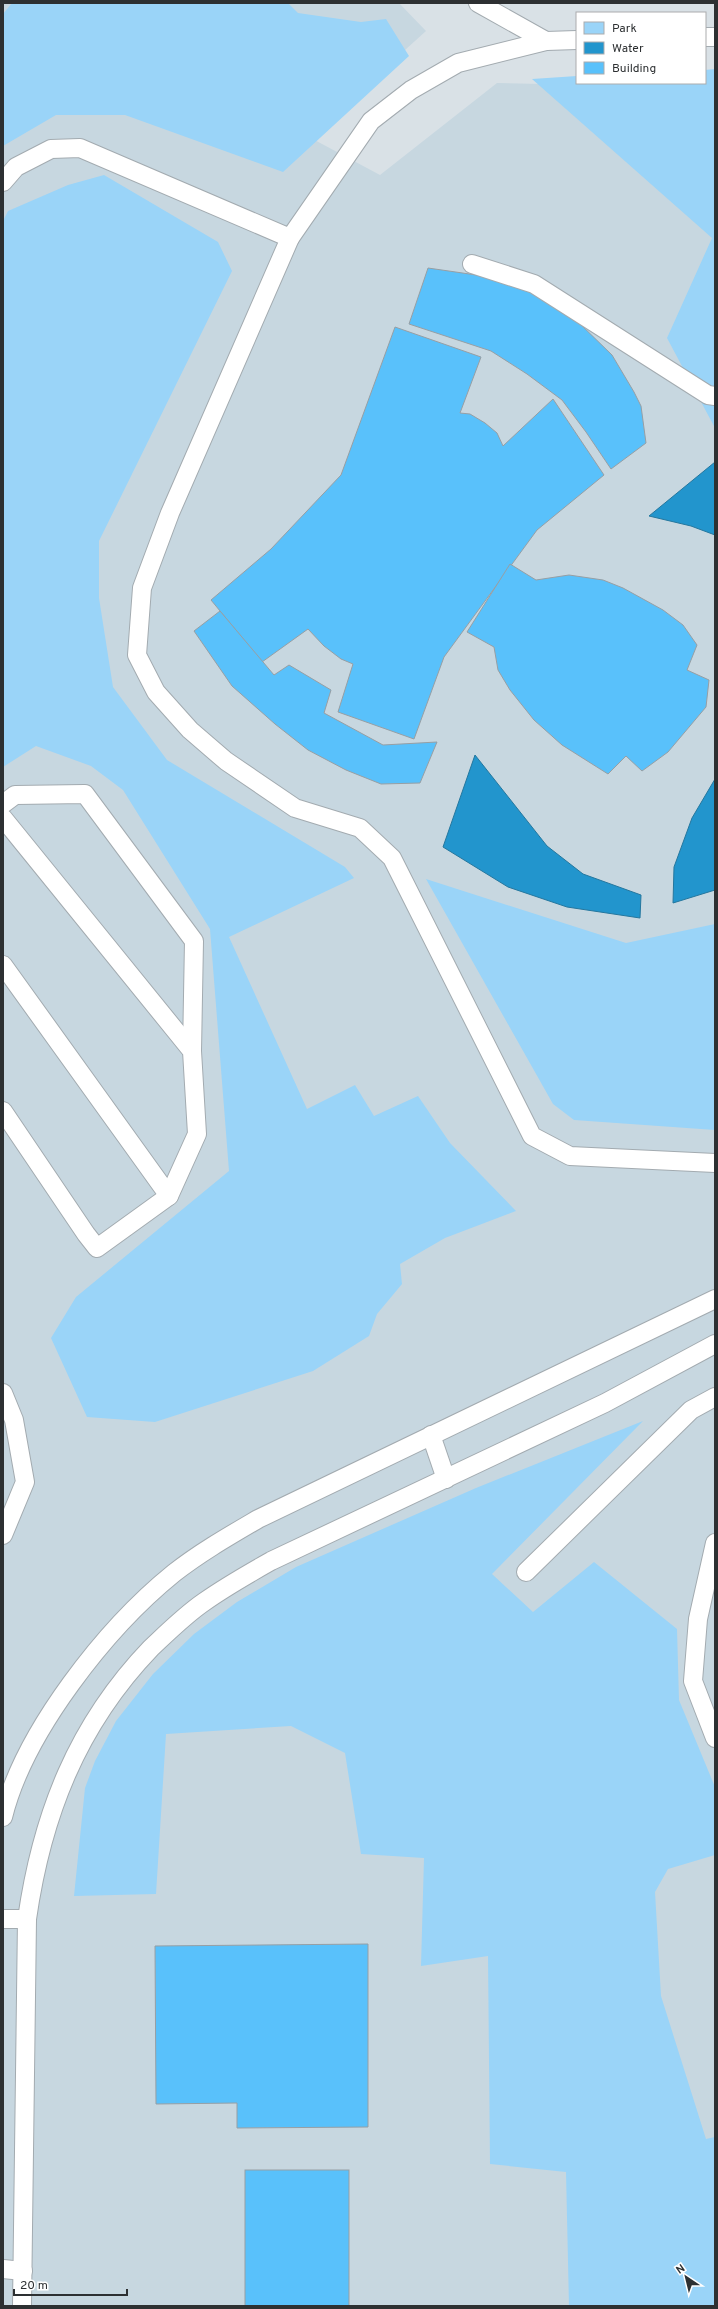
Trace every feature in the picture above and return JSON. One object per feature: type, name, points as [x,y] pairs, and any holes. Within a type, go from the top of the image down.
[{"type":"lane","points":[[478,3],[546,41]]},
{"type":"lane","points":[[576,40],[546,41],[458,63],[411,90],[371,121],[290,238],[170,513],[142,588],[137,655],[156,692],[190,730],[226,761],[295,808],[360,828],[392,858],[532,1136],[570,1156],[715,1163]]},
{"type":"lane","points":[[3,182],[16,167],[51,149],[80,148],[290,238]]},
{"type":"lane","points":[[472,264],[534,284],[708,395],[715,396]]},
{"type":"lane","points":[[3,804],[15,795],[85,794],[194,941],[192,1051],[197,1134],[169,1196],[97,1248],[3,1111]]},
{"type":"lane","points":[[3,818],[192,1051]]},
{"type":"lane","points":[[3,965],[169,1196]]},
{"type":"lane","points":[[3,1817],[9,1793],[34,1740],[60,1700],[126,1618],[174,1574],[217,1543],[258,1519],[715,1299]]},
{"type":"lane","points":[[22,2306],[27,1919],[34,1875],[56,1798],[73,1758],[98,1714],[131,1670],[170,1629],[203,1602],[231,1584],[271,1561],[605,1403],[715,1344]]},
{"type":"lane","points":[[3,1393],[14,1420],[25,1482],[3,1535]]},
{"type":"lane","points":[[526,1572],[691,1410],[715,1397]]},
{"type":"lane","points":[[430,1435],[446,1479]]},
{"type":"lane","points":[[715,1543],[698,1619],[693,1681],[715,1738]]},
{"type":"lane","points":[[3,1919],[27,1919]]},
{"type":"lane","points":[[3,2269],[23,2272]]},
{"type":"shaded area","points":[[3,3],[399,3],[426,31],[309,137],[380,175],[497,83],[715,88],[715,2306],[3,2306]]},
{"type":"green space","points":[[12,3],[288,3],[298,13],[361,22],[386,19],[409,56],[283,172],[125,115],[56,115],[3,146],[3,14]]},
{"type":"green space","points":[[715,69],[715,428],[667,338],[712,238],[532,79],[576,76],[576,84],[706,84],[706,70]]},
{"type":"green space","points":[[104,175],[218,242],[232,271],[99,541],[99,598],[113,687],[167,760],[345,867],[354,878],[229,937],[307,1109],[355,1085],[374,1116],[418,1096],[450,1143],[516,1211],[445,1238],[400,1264],[402,1284],[377,1314],[369,1336],[313,1371],[155,1422],[87,1417],[51,1338],[76,1297],[229,1171],[210,929],[123,790],[91,766],[36,746],[3,767],[3,221],[8,211],[68,185]]},
{"type":"green space","points":[[426,879],[626,943],[715,924],[715,1130],[574,1120],[553,1104]]},
{"type":"green space","points":[[643,1421],[492,1574],[533,1612],[594,1562],[677,1629],[679,1700],[715,1787],[715,1855],[668,1869],[655,1892],[661,1996],[706,2139],[715,2137],[715,2306],[569,2306],[566,2172],[490,2164],[488,1956],[421,1966],[424,1858],[361,1854],[345,1753],[291,1726],[166,1734],[156,1894],[74,1896],[85,1788],[95,1761],[116,1721],[153,1674],[194,1634],[237,1602],[296,1567],[476,1488]]},
{"type":"water","points":[[715,462],[715,535],[691,526],[649,516]]},
{"type":"water","points":[[475,755],[547,846],[583,874],[641,895],[640,918],[567,907],[508,887],[443,847]]},
{"type":"water","points":[[715,779],[715,890],[673,903],[674,867],[692,818]]},
{"type":"building","points":[[428,268],[497,278],[543,295],[574,318],[612,355],[634,392],[641,406],[646,443],[611,469],[562,400],[527,374],[491,351],[409,324]]},
{"type":"building","points":[[395,327],[481,357],[460,413],[470,414],[485,423],[497,433],[503,446],[553,399],[604,475],[537,530],[444,657],[414,739],[338,712],[353,664],[341,659],[324,646],[308,629],[262,662],[211,600],[271,549],[341,475]]},
{"type":"building","points":[[510,564],[536,580],[569,575],[603,580],[623,588],[663,610],[683,625],[697,645],[687,670],[709,680],[706,707],[668,752],[642,771],[626,756],[608,774],[562,745],[534,720],[510,690],[498,670],[494,647],[467,632]]},
{"type":"building","points":[[220,611],[274,675],[289,665],[331,690],[324,713],[383,745],[437,742],[420,783],[381,784],[346,770],[308,750],[275,724],[232,686],[194,631]]},
{"type":"building","points":[[368,1944],[368,2127],[237,2128],[237,2103],[156,2104],[155,1946]]},
{"type":"building","points":[[245,2170],[349,2170],[349,2306],[245,2306]]}]
